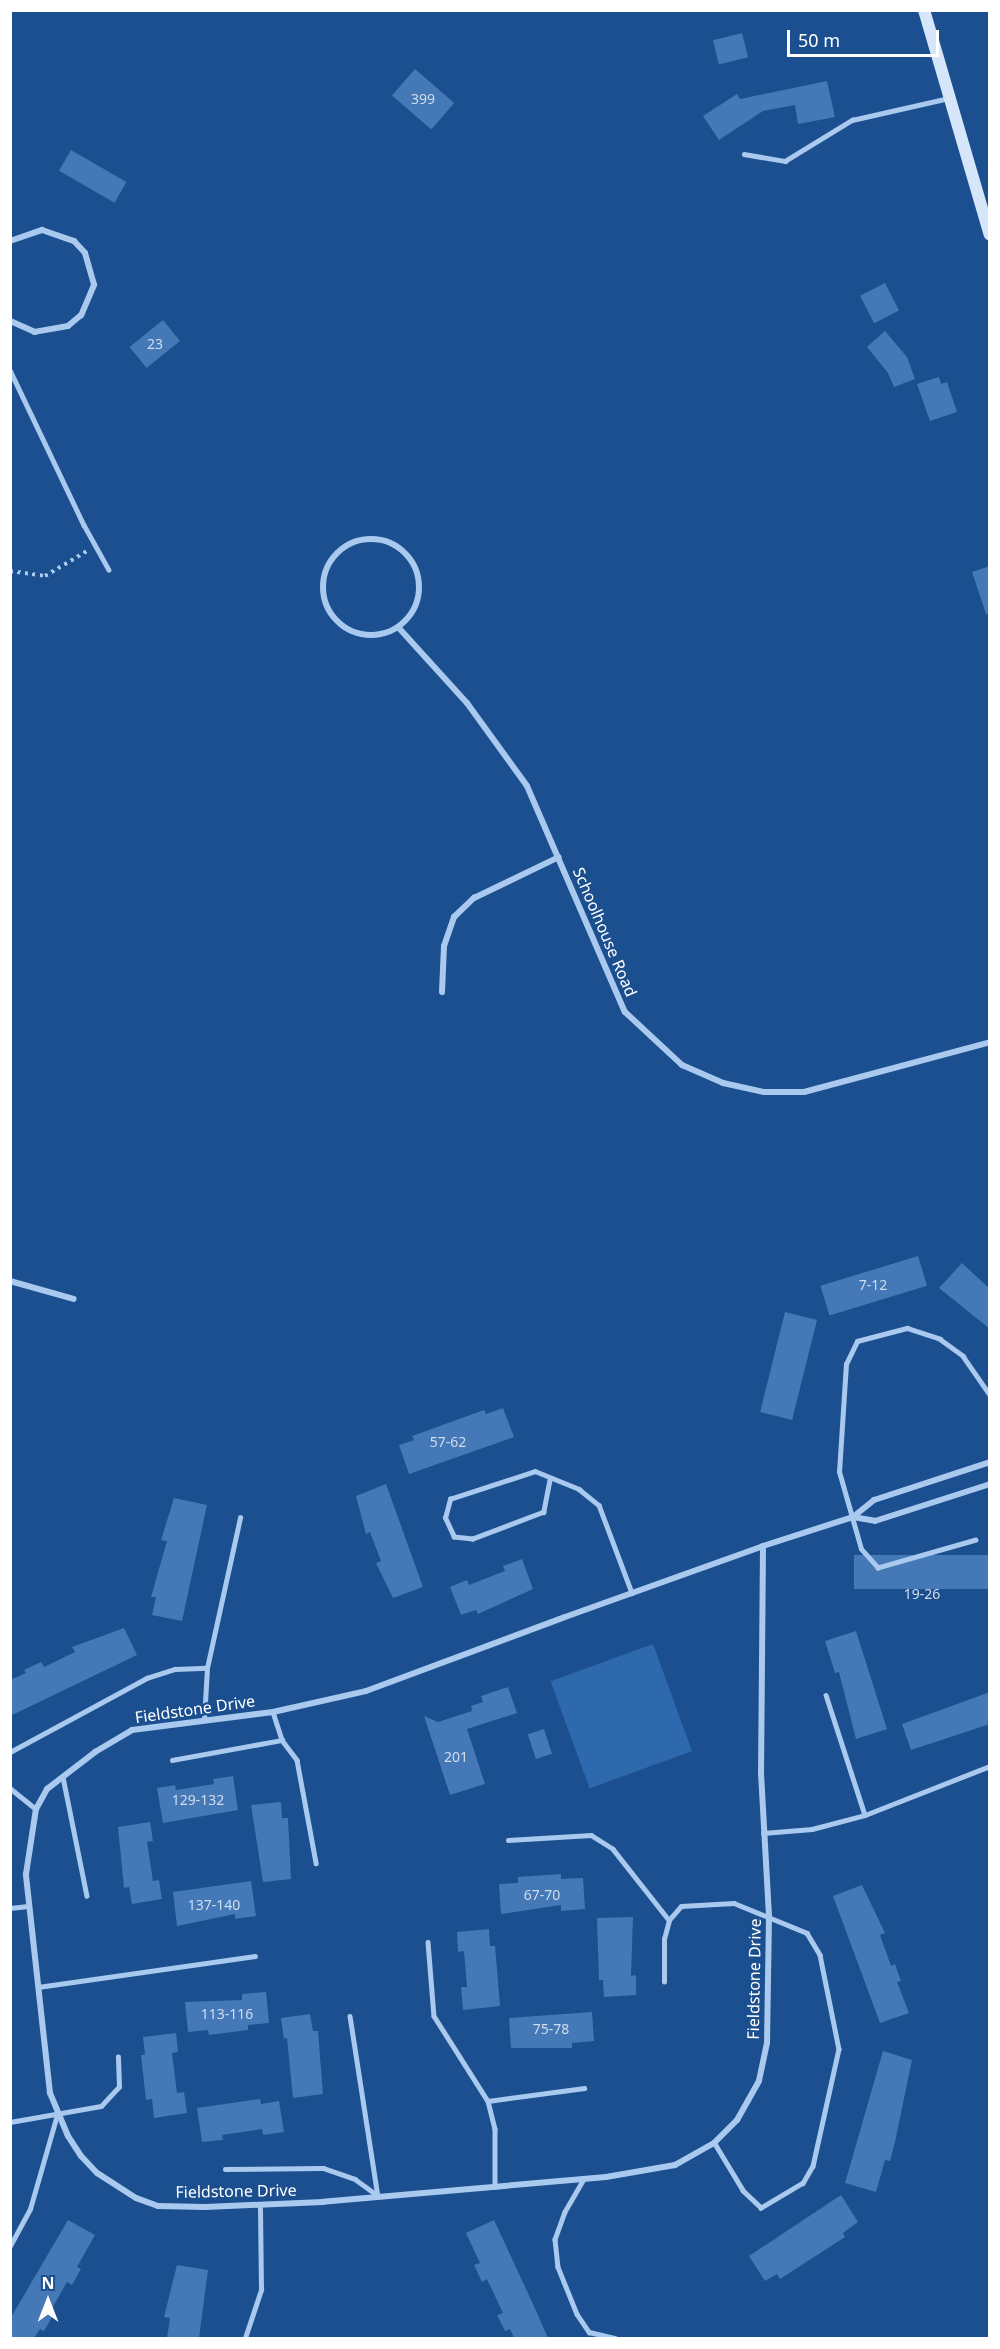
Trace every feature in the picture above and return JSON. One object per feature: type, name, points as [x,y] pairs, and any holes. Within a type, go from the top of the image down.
[{"type":"main road","points":[[924,10],[990,235]]},
{"type":"street","points":[[10,241],[42,230],[66,237],[85,253],[94,285],[81,315],[68,326],[35,332],[10,321]]},
{"type":"street","points":[[380,539],[395,545],[412,562],[420,585],[417,602],[398,627],[384,634],[361,634],[340,624],[330,612],[323,582],[327,567],[348,544],[380,539]]},
{"type":"street","name":"Schoolhouse Road","points":[[398,627],[467,703],[527,786],[625,1012],[652,1041],[682,1065],[723,1083],[764,1092],[804,1092],[990,1042]]},
{"type":"street","points":[[442,992],[444,945],[454,916],[474,898],[559,857]]},
{"type":"street","points":[[10,1281],[74,1299]]},
{"type":"street","name":"Fieldstone Drive","points":[[763,1546],[763,1833],[769,1916],[767,2043],[759,2081],[737,2120],[714,2144],[675,2165],[584,2179],[260,2205],[158,2206],[136,2198],[97,2173],[74,2146],[57,2115],[50,2092],[26,1874],[36,1809],[47,1789],[132,1730],[273,1712],[366,1691],[763,1546],[853,1517],[874,1500],[990,1462]]},
{"type":"street","name":"Fieldstone Drive","points":[[853,1517],[875,1521],[990,1484]]},
{"type":"lane","points":[[744,154],[785,161],[852,120],[950,98]]},
{"type":"lane","points":[[10,370],[109,570]]},
{"type":"lane","points":[[976,1540],[878,1568],[861,1549],[839,1472],[846,1364],[858,1341],[907,1328],[940,1339],[963,1356],[990,1395]]},
{"type":"lane","points":[[550,1480],[544,1512],[473,1539],[454,1537],[445,1518],[450,1499],[535,1471],[550,1480],[579,1489],[599,1505],[632,1593]]},
{"type":"lane","points":[[204,1720],[207,1668],[240,1518]]},
{"type":"lane","points":[[10,1752],[147,1678],[175,1669],[207,1668]]},
{"type":"lane","points":[[826,1695],[865,1815]]},
{"type":"lane","points":[[273,1712],[282,1740],[297,1760],[316,1863]]},
{"type":"lane","points":[[172,1760],[282,1740]]},
{"type":"lane","points":[[763,1833],[812,1829],[865,1815],[990,1766]]},
{"type":"lane","points":[[63,1777],[87,1896]]},
{"type":"lane","points":[[10,1788],[36,1809]]},
{"type":"lane","points":[[508,1840],[591,1834],[613,1849],[669,1920]]},
{"type":"lane","points":[[664,1982],[664,1939],[669,1920],[681,1906],[734,1903],[807,1933],[820,1955],[839,2034],[839,2049],[813,2166],[803,2183],[760,2208],[743,2191],[714,2144]]},
{"type":"lane","points":[[10,1908],[28,1906]]},
{"type":"lane","points":[[428,1942],[434,2016],[488,2101],[495,2129],[495,2187]]},
{"type":"lane","points":[[38,1987],[255,1956]]},
{"type":"lane","points":[[350,2016],[378,2196]]},
{"type":"lane","points":[[10,2122],[101,2106],[119,2088],[118,2057]]},
{"type":"lane","points":[[488,2101],[584,2088]]},
{"type":"lane","points":[[10,2246],[30,2209],[57,2115]]},
{"type":"lane","points":[[225,2169],[323,2168],[355,2179],[378,2196]]},
{"type":"lane","points":[[584,2179],[565,2212],[555,2239],[558,2267],[576,2314],[589,2332],[615,2338]]},
{"type":"lane","points":[[245,2338],[261,2290],[260,2205]]},
{"type":"path","points":[[10,571],[45,576],[96,546]]},
{"type":"shaded area","points":[[653,1644],[692,1751],[590,1788],[551,1681]]},
{"type":"building","points":[[742,33],[748,57],[719,65],[713,40]]},
{"type":"building","points":[[415,69],[454,103],[431,130],[392,95]]},
{"type":"building","points":[[827,81],[835,117],[798,124],[795,105],[763,111],[719,140],[703,116],[737,94],[740,99]]},
{"type":"building","points":[[71,150],[126,182],[114,203],[59,171]]},
{"type":"building","points":[[885,283],[899,311],[874,323],[860,296]]},
{"type":"building","points":[[163,320],[180,341],[147,368],[130,347]]},
{"type":"building","points":[[885,331],[907,357],[915,379],[894,387],[888,373],[867,347]]},
{"type":"building","points":[[939,377],[941,384],[947,382],[957,412],[930,421],[917,384]]},
{"type":"building","points":[[990,566],[990,614],[986,614],[972,572]]},
{"type":"building","points":[[918,1256],[927,1286],[830,1315],[820,1286]]},
{"type":"building","points":[[962,1263],[990,1289],[990,1329],[939,1288]]},
{"type":"building","points":[[785,1312],[817,1320],[792,1420],[760,1412]]},
{"type":"building","points":[[503,1408],[514,1437],[409,1474],[399,1445],[414,1440],[412,1436],[484,1410],[486,1414]]},
{"type":"building","points":[[386,1484],[423,1587],[393,1598],[376,1563],[381,1561],[370,1532],[366,1534],[356,1496]]},
{"type":"building","points":[[174,1498],[207,1505],[182,1621],[152,1615],[156,1597],[151,1597],[167,1541],[161,1540]]},
{"type":"building","points":[[854,1555],[990,1555],[990,1589],[854,1589]]},
{"type":"building","points":[[522,1559],[533,1589],[478,1614],[476,1610],[461,1615],[450,1587],[467,1580],[469,1585],[505,1571],[503,1566]]},
{"type":"building","points":[[124,1628],[137,1655],[10,1716],[10,1680],[26,1673],[24,1670],[41,1662],[44,1667],[75,1652],[72,1647]]},
{"type":"building","points":[[856,1631],[887,1729],[856,1739],[839,1672],[835,1673],[825,1641]]},
{"type":"building","points":[[508,1687],[517,1713],[467,1729],[485,1784],[450,1795],[424,1716],[438,1722],[472,1711],[471,1706],[483,1702],[481,1696]]},
{"type":"building","points":[[990,1692],[990,1724],[911,1750],[902,1724]]},
{"type":"building","points":[[544,1729],[552,1754],[536,1759],[528,1734]]},
{"type":"building","points":[[233,1776],[238,1810],[163,1823],[157,1788],[175,1785],[176,1790],[214,1784],[213,1779]]},
{"type":"building","points":[[281,1802],[282,1818],[288,1818],[291,1879],[263,1882],[251,1805]]},
{"type":"building","points":[[150,1822],[153,1841],[147,1842],[153,1881],[159,1880],[162,1899],[132,1904],[129,1887],[124,1888],[118,1827]]},
{"type":"building","points":[[561,1874],[561,1879],[583,1878],[585,1909],[561,1911],[561,1905],[501,1914],[499,1884],[518,1883],[518,1877]]},
{"type":"building","points":[[251,1881],[256,1916],[235,1919],[235,1914],[177,1926],[173,1892]]},
{"type":"building","points":[[862,1885],[885,1933],[880,1935],[891,1966],[895,1964],[901,1981],[897,1982],[909,2013],[880,2023],[833,1896]]},
{"type":"building","points":[[633,1917],[631,1976],[636,1975],[636,1995],[604,1997],[603,1980],[599,1980],[597,1918]]},
{"type":"building","points":[[489,1929],[490,1946],[495,1946],[500,2006],[463,2010],[461,1987],[467,1987],[464,1951],[458,1952],[457,1932]]},
{"type":"building","points":[[266,1992],[269,2023],[248,2025],[248,2030],[209,2035],[208,2030],[188,2032],[185,2002],[242,2000],[242,1994]]},
{"type":"building","points":[[592,2012],[594,2041],[572,2043],[572,2048],[511,2048],[509,2018]]},
{"type":"building","points":[[310,2014],[313,2031],[318,2031],[323,2094],[293,2098],[287,2038],[284,2039],[281,2018]]},
{"type":"building","points":[[176,2033],[178,2052],[172,2053],[177,2093],[184,2092],[187,2113],[154,2118],[152,2099],[146,2100],[141,2055],[145,2055],[143,2037]]},
{"type":"building","points":[[883,2051],[912,2060],[890,2161],[885,2160],[876,2192],[845,2183]]},
{"type":"building","points":[[260,2099],[261,2104],[279,2101],[284,2132],[263,2135],[262,2129],[222,2135],[223,2140],[202,2142],[197,2108]]},
{"type":"building","points":[[841,2195],[858,2222],[843,2233],[845,2237],[780,2279],[777,2274],[765,2281],[749,2256]]},
{"type":"building","points":[[68,2220],[95,2235],[77,2267],[81,2269],[72,2285],[67,2282],[50,2312],[54,2314],[44,2331],[40,2329],[34,2338],[10,2338],[10,2319]]},
{"type":"building","points":[[494,2220],[548,2338],[514,2338],[510,2329],[505,2331],[497,2315],[503,2313],[487,2279],[482,2282],[474,2265],[480,2263],[466,2233]]},
{"type":"building","points":[[177,2265],[208,2270],[199,2338],[167,2338],[170,2318],[164,2317]]}]
